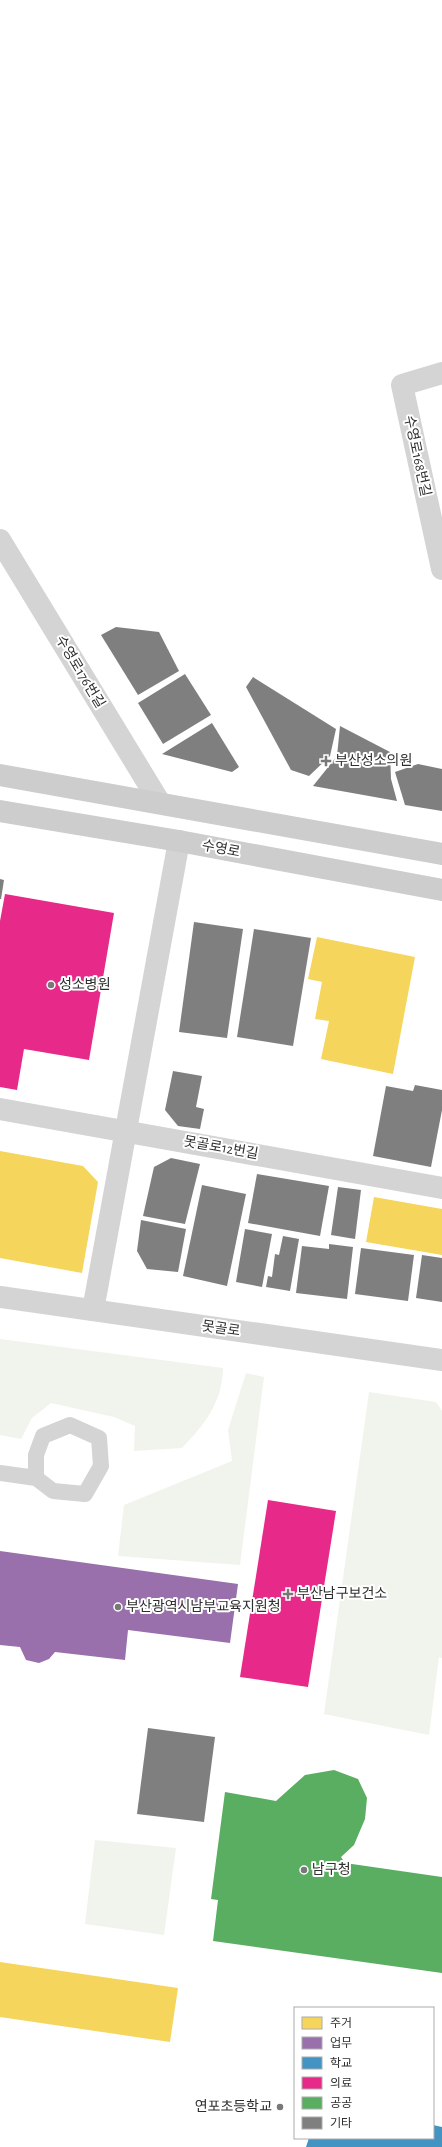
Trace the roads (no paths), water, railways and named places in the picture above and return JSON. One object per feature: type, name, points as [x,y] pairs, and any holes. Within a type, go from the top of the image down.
[{"type":"main road","points":[[0,775],[442,854]]},
{"type":"main road","name":"수영로","points":[[0,811],[179,841],[442,890]]},
{"type":"street","name":"수영로168번길","points":[[442,373],[402,385],[442,568]]},
{"type":"street","name":"수영로176번길","points":[[0,540],[160,803]]},
{"type":"street","points":[[93,1310],[179,841]]},
{"type":"street","name":"못골로12번길","points":[[0,1109],[125,1130],[442,1188]]},
{"type":"street","name":"못골로","points":[[0,1296],[442,1360]]},
{"type":"lane","points":[[0,1473],[36,1478],[53,1491],[85,1494],[101,1466],[99,1438],[70,1425],[43,1436],[36,1455],[36,1478]]},
{"type":"place","name":"부산성소의원","points":[[326,761]]},
{"type":"place","name":"성소병원","points":[[51,985]]},
{"type":"place","name":"부산남구보건소","points":[[288,1594]]},
{"type":"place","name":"부산광역시남부교육지원청","points":[[118,1607]]},
{"type":"place","name":"남구청","points":[[304,1870]]},
{"type":"place","name":"연포초등학교","points":[[280,2107]]}]
